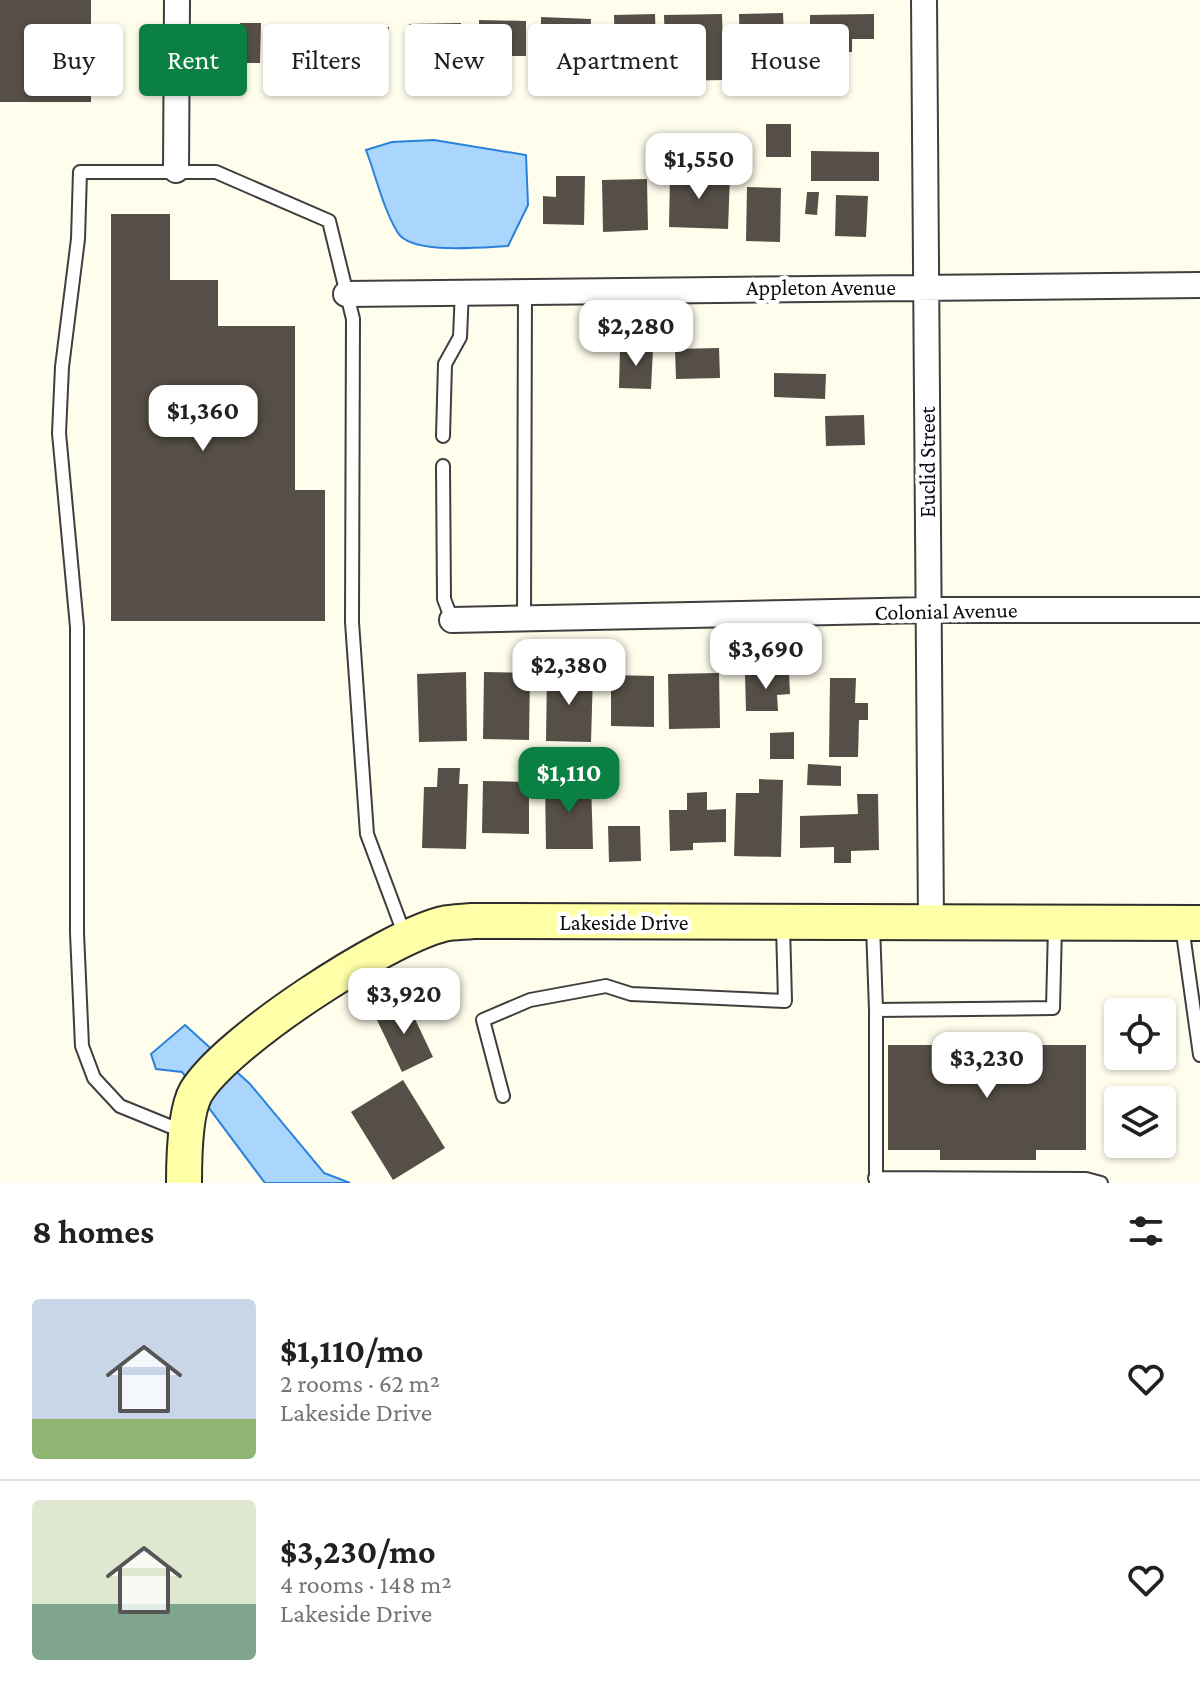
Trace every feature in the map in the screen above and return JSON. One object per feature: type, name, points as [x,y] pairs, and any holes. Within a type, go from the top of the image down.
[{"type":"street","points":[[176,170],[177,0]]},
{"type":"street","name":"Euclid Street","points":[[924,0],[931,923]]},
{"type":"street","name":"Appleton Avenue","points":[[346,294],[525,289],[1200,285]]},
{"type":"street","name":"Colonial Avenue","points":[[452,620],[928,610],[1200,610]]},
{"type":"street","name":"Lakeside Drive","points":[[184,1183],[191,1105],[196,1092],[226,1058],[287,1009],[406,939],[443,924],[473,921],[1191,923]]},
{"type":"lane","points":[[188,1134],[120,1106],[94,1078],[82,1046],[77,933],[77,627],[59,433],[62,367],[78,239],[80,172],[216,172],[329,221],[353,319],[352,622],[367,834],[406,939]]},
{"type":"lane","points":[[524,619],[525,289]]},
{"type":"lane","points":[[443,436],[445,364],[460,337],[462,290]]},
{"type":"lane","points":[[443,466],[444,599],[452,620]]},
{"type":"lane","points":[[503,1096],[483,1020],[530,1000],[606,986],[631,994],[785,1001],[783,922]]},
{"type":"lane","points":[[873,923],[876,1180],[1086,1179],[1101,1183]]},
{"type":"lane","points":[[876,1010],[1053,1008],[1056,923]]},
{"type":"lane","points":[[1191,923],[1200,1055]]},
{"type":"water","points":[[434,140],[526,155],[528,205],[508,246],[432,247],[406,240],[398,233],[366,150],[392,142]]},
{"type":"water","points":[[185,1025],[250,1084],[324,1173],[350,1183],[265,1183],[182,1072],[156,1069],[151,1054]]},
{"type":"building","points":[[0,0],[91,0],[91,24],[24,24],[24,96],[91,96],[91,102],[0,102]]},
{"type":"building","points":[[783,13],[783,24],[739,24],[739,14]]},
{"type":"building","points":[[655,14],[655,24],[614,24],[614,15]]},
{"type":"building","points":[[722,14],[722,80],[706,80],[706,24],[664,24],[664,15]]},
{"type":"building","points":[[874,14],[874,39],[852,39],[852,52],[849,52],[849,24],[810,24],[810,15]]},
{"type":"building","points":[[541,17],[591,19],[591,24],[541,24]]},
{"type":"building","points":[[479,20],[526,21],[526,56],[512,56],[512,24],[479,24]]},
{"type":"building","points":[[261,23],[260,63],[247,63],[247,24],[240,24]]},
{"type":"building","points":[[766,124],[791,124],[791,157],[766,157]]},
{"type":"building","points":[[811,151],[879,152],[879,181],[811,181]]},
{"type":"building","points":[[670,174],[730,176],[728,229],[669,227]]},
{"type":"building","points":[[556,176],[585,176],[584,225],[543,224],[543,196],[556,197]]},
{"type":"building","points":[[647,179],[648,230],[603,232],[602,180]]},
{"type":"building","points":[[747,187],[781,188],[780,242],[746,241]]},
{"type":"building","points":[[807,192],[819,192],[817,215],[805,214]]},
{"type":"building","points":[[836,195],[868,196],[866,237],[835,236]]},
{"type":"building","points":[[111,214],[170,214],[170,280],[218,280],[218,326],[295,326],[295,490],[325,490],[325,621],[111,621]]},
{"type":"building","points":[[620,348],[653,349],[651,389],[619,388]]},
{"type":"building","points":[[719,348],[720,378],[676,379],[675,349]]},
{"type":"building","points":[[774,373],[826,374],[825,399],[774,397]]},
{"type":"building","points":[[864,415],[865,445],[826,446],[825,416]]},
{"type":"building","points":[[466,672],[467,741],[419,742],[417,674]]},
{"type":"building","points":[[484,672],[530,673],[529,740],[483,739]]},
{"type":"building","points":[[547,672],[593,673],[591,742],[546,741]]},
{"type":"building","points":[[789,672],[790,694],[777,695],[778,711],[746,711],[745,674]]},
{"type":"building","points":[[719,673],[720,728],[669,729],[668,674]]},
{"type":"building","points":[[611,675],[654,676],[654,727],[611,726]]},
{"type":"building","points":[[830,678],[856,678],[855,703],[868,703],[868,720],[859,720],[858,757],[829,757]]},
{"type":"building","points":[[794,732],[794,759],[770,759],[770,733]]},
{"type":"building","points":[[808,764],[841,766],[841,786],[807,785]]},
{"type":"building","points":[[438,768],[460,768],[459,784],[468,784],[466,849],[422,848],[424,787],[437,787]]},
{"type":"building","points":[[759,779],[783,780],[781,857],[734,856],[736,793],[759,793]]},
{"type":"building","points":[[483,781],[529,782],[529,834],[482,833]]},
{"type":"building","points":[[591,781],[593,849],[546,849],[545,782]]},
{"type":"building","points":[[707,792],[707,810],[726,809],[726,842],[693,843],[693,850],[670,851],[669,810],[687,810],[687,793]]},
{"type":"building","points":[[857,794],[878,794],[879,850],[851,851],[851,863],[834,863],[834,847],[800,848],[800,816],[858,814]]},
{"type":"building","points":[[608,826],[640,826],[641,861],[609,862]]},
{"type":"building","points":[[406,1000],[433,1057],[402,1072],[375,1016]]},
{"type":"building","points":[[888,1045],[1086,1045],[1086,1150],[1036,1150],[1036,1160],[940,1160],[940,1150],[888,1150]]},
{"type":"building","points":[[403,1080],[445,1148],[393,1180],[351,1112]]}]
